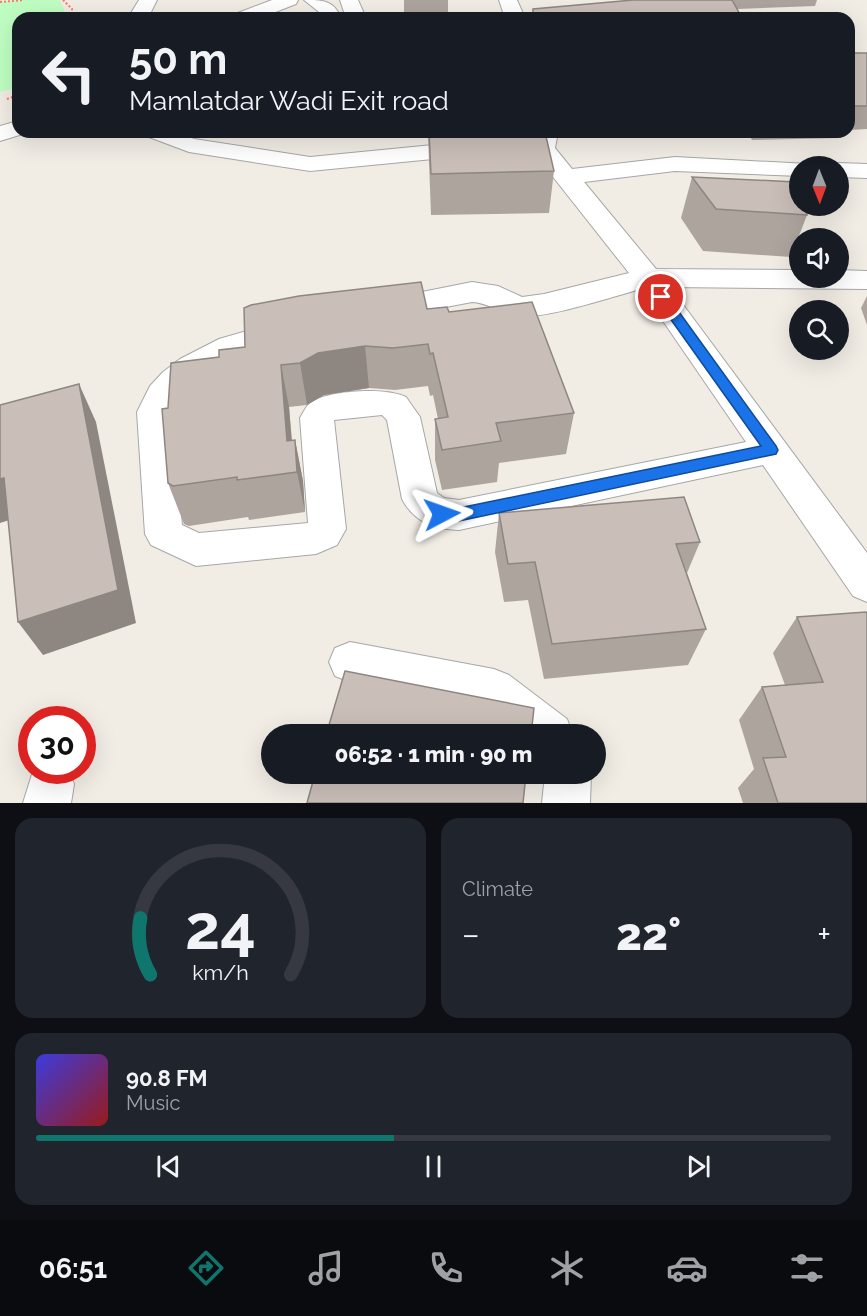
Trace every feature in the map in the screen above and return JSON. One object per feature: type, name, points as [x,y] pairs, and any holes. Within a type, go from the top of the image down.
[{"type":"street","points":[[258,12],[289,0]]},
{"type":"street","points":[[313,0],[329,12]]},
{"type":"street","points":[[172,138],[189,145],[310,164],[528,144],[567,177],[648,278],[867,584]]},
{"type":"street","points":[[567,177],[675,164],[789,169]]},
{"type":"street","points":[[849,170],[867,171]]},
{"type":"street","points":[[356,314],[472,292],[488,293],[499,297],[507,304],[522,307],[648,278],[867,280]]},
{"type":"street","points":[[322,321],[241,340],[185,372],[166,388],[154,412],[164,534],[196,550],[316,538],[324,534],[327,529],[317,418],[328,408],[380,403],[390,404],[398,410],[403,417],[420,498],[428,509],[442,514],[459,515],[771,450]]},
{"type":"street","points":[[350,662],[494,690],[537,724]]},
{"type":"street","points":[[566,803],[567,784]]},
{"type":"path","points":[[0,2],[24,0]]},
{"type":"path","points":[[63,0],[72,12]]},
{"type":"green space","points":[[60,0],[65,12],[12,12],[12,89],[0,92],[0,2]]},
{"type":"building","points":[[633,0],[732,0],[739,12],[533,12],[533,9]]},
{"type":"building","points":[[855,53],[867,53],[867,106],[855,106]]},
{"type":"building","points":[[429,138],[546,138],[554,171],[431,174]]},
{"type":"building","points":[[692,177],[789,182],[789,214],[716,209]]},
{"type":"building","points":[[421,282],[427,309],[447,307],[449,312],[532,302],[574,413],[496,423],[501,441],[442,450],[435,419],[448,417],[433,353],[430,354],[428,344],[393,348],[365,346],[318,353],[300,363],[281,365],[287,441],[295,440],[297,472],[173,486],[168,483],[162,409],[168,408],[171,363],[219,357],[219,350],[245,347],[244,308],[251,305],[299,296]]},
{"type":"building","points":[[79,384],[118,590],[18,622],[4,478],[0,479],[0,405]]},
{"type":"building","points":[[684,497],[700,542],[676,544],[706,629],[552,644],[535,562],[508,564],[499,513]]},
{"type":"building","points":[[866,612],[867,803],[778,803],[763,758],[786,757],[762,687],[823,682],[797,617]]},
{"type":"building","points":[[345,671],[534,708],[532,724],[329,724]]},
{"type":"building","points":[[312,784],[525,784],[523,803],[307,803]]},
{"type":"route","points":[[442,514],[459,515],[562,495],[771,450],[661,297]]}]
